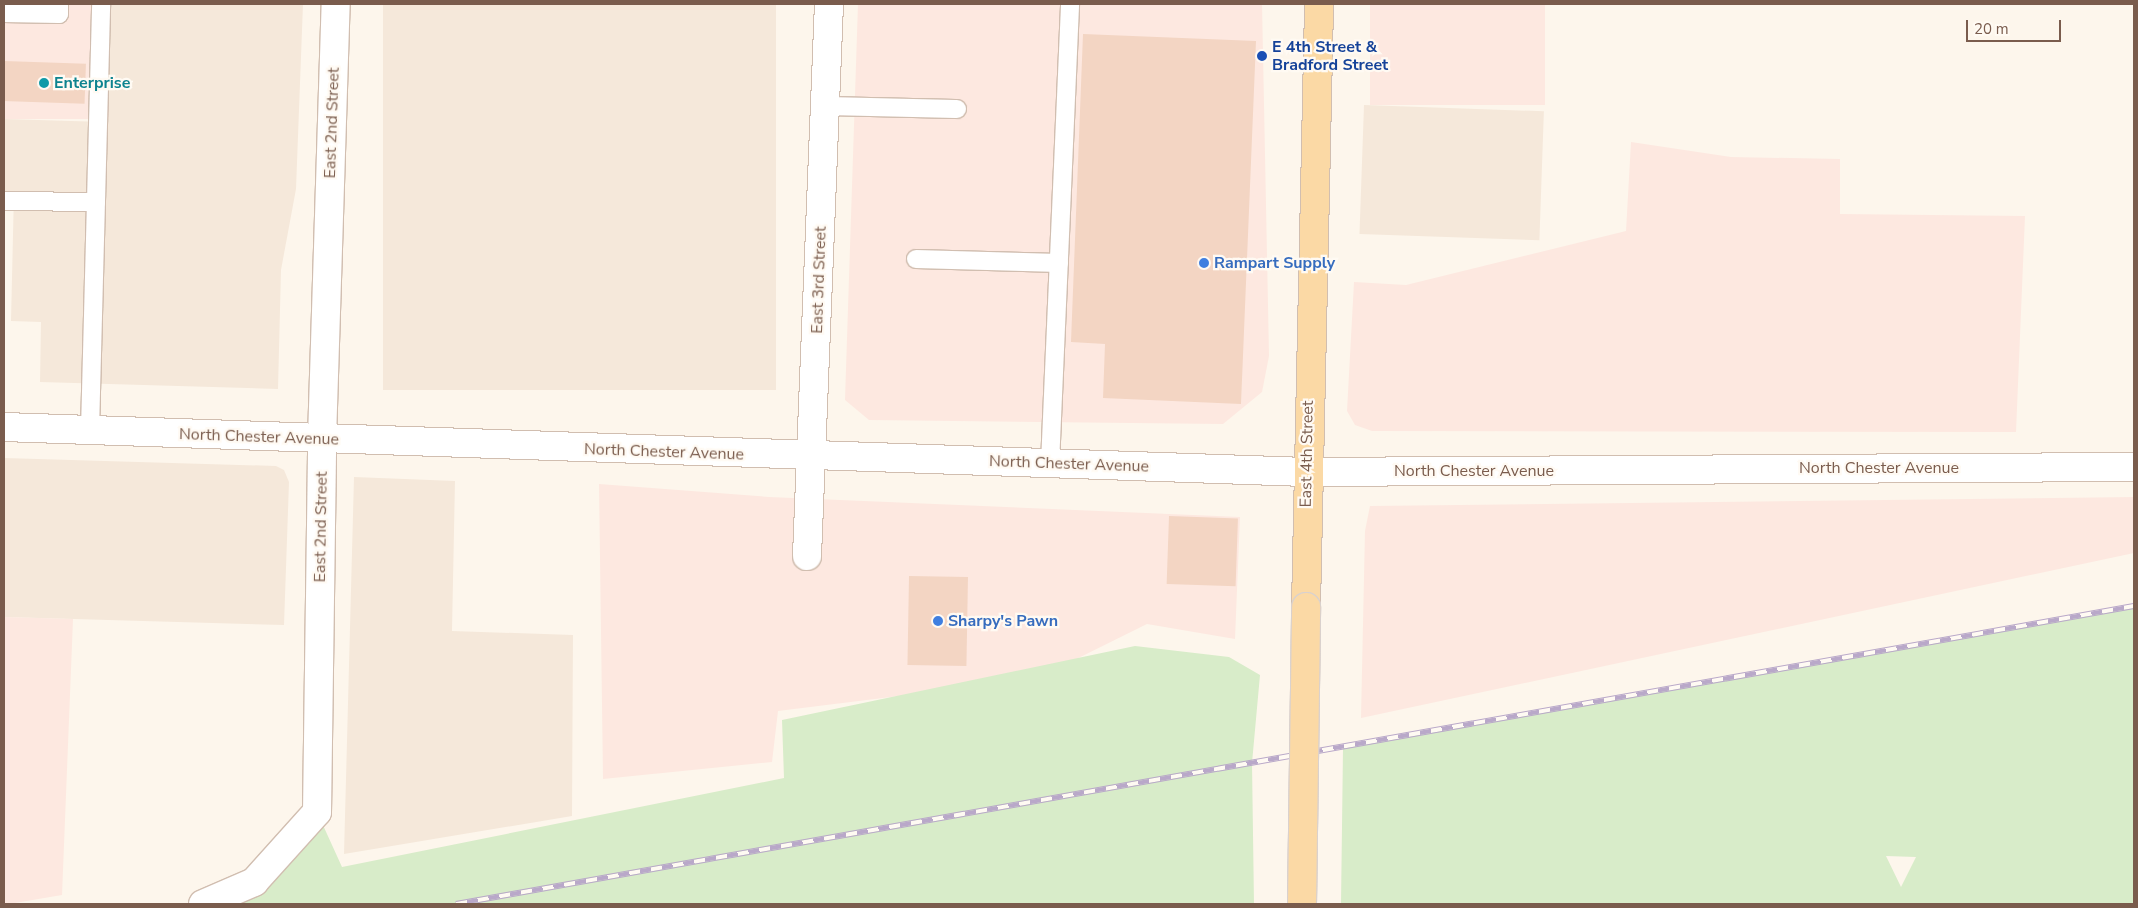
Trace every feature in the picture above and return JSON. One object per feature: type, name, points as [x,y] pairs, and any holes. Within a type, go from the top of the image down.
[{"type":"main road","name":"East 4th Street","points":[[1302,904],[1306,472],[1319,4]]},
{"type":"street","name":"East 2nd Street","points":[[203,904],[254,882],[317,812],[322,439],[336,4]]},
{"type":"street","name":"East 3rd Street","points":[[807,556],[830,4]]},
{"type":"street","name":"North Chester Avenue","points":[[4,427],[812,457],[1306,472],[2134,467]]},
{"type":"lane","points":[[4,13],[59,14],[59,4]]},
{"type":"lane","points":[[90,430],[101,4]]},
{"type":"lane","points":[[1050,464],[1070,4]]},
{"type":"lane","points":[[826,106],[957,109]]},
{"type":"lane","points":[[4,201],[96,202]]},
{"type":"lane","points":[[916,259],[1059,263]]},
{"type":"shaded area","points":[[4,4],[109,4],[109,119],[4,119]]},
{"type":"shaded area","points":[[109,4],[303,4],[296,189],[281,270],[278,389],[40,382],[41,322],[11,321],[14,192],[4,191],[4,119],[105,122]]},
{"type":"shaded area","points":[[383,4],[776,4],[776,390],[383,390]]},
{"type":"shaded area","points":[[858,4],[1262,4],[1269,356],[1262,392],[1223,424],[869,420],[845,400]]},
{"type":"shaded area","points":[[1370,4],[1545,4],[1545,105],[1370,105]]},
{"type":"shaded area","points":[[1364,105],[1544,111],[1539,240],[1359,234]]},
{"type":"shaded area","points":[[1631,142],[1731,157],[1840,159],[1840,214],[2025,216],[2016,432],[1372,431],[1355,425],[1347,411],[1354,282],[1406,285],[1626,231]]},
{"type":"shaded area","points":[[4,458],[276,466],[284,470],[289,482],[284,625],[4,617]]},
{"type":"shaded area","points":[[354,477],[455,481],[452,631],[573,635],[572,816],[344,854]]},
{"type":"shaded area","points":[[599,484],[769,497],[1240,517],[1235,639],[1147,624],[1036,679],[778,711],[772,762],[603,779]]},
{"type":"shaded area","points":[[2134,497],[2134,553],[1361,718],[1365,531],[1370,506]]},
{"type":"shaded area","points":[[4,617],[73,619],[62,895],[9,904],[4,904]]},
{"type":"green space","points":[[2134,606],[2134,904],[1341,904],[1343,748]],"holes":[[[1886,856],[1916,857],[1901,887]]]},
{"type":"green space","points":[[1135,646],[1229,657],[1260,675],[1252,763],[1254,904],[203,904],[254,882],[317,812],[342,867],[784,778],[782,720]]},
{"type":"building","points":[[1083,34],[1256,41],[1241,404],[1103,398],[1105,344],[1071,342]]},
{"type":"building","name":"Enterprise","points":[[4,61],[86,64],[85,104],[4,101]]},
{"type":"building","points":[[1169,516],[1238,518],[1236,586],[1167,584]]},
{"type":"building","points":[[909,576],[968,577],[966,666],[907,665]]},
{"type":"railway","points":[[456,904],[2134,606]]},
{"type":"place","name":"E 4th Street & Bradford Street","points":[[1262,56]]},
{"type":"place","name":"Enterprise","points":[[44,83]]},
{"type":"place","name":"Rampart Supply","points":[[1204,263]]},
{"type":"place","name":"Sharpy's Pawn","points":[[938,621]]}]
